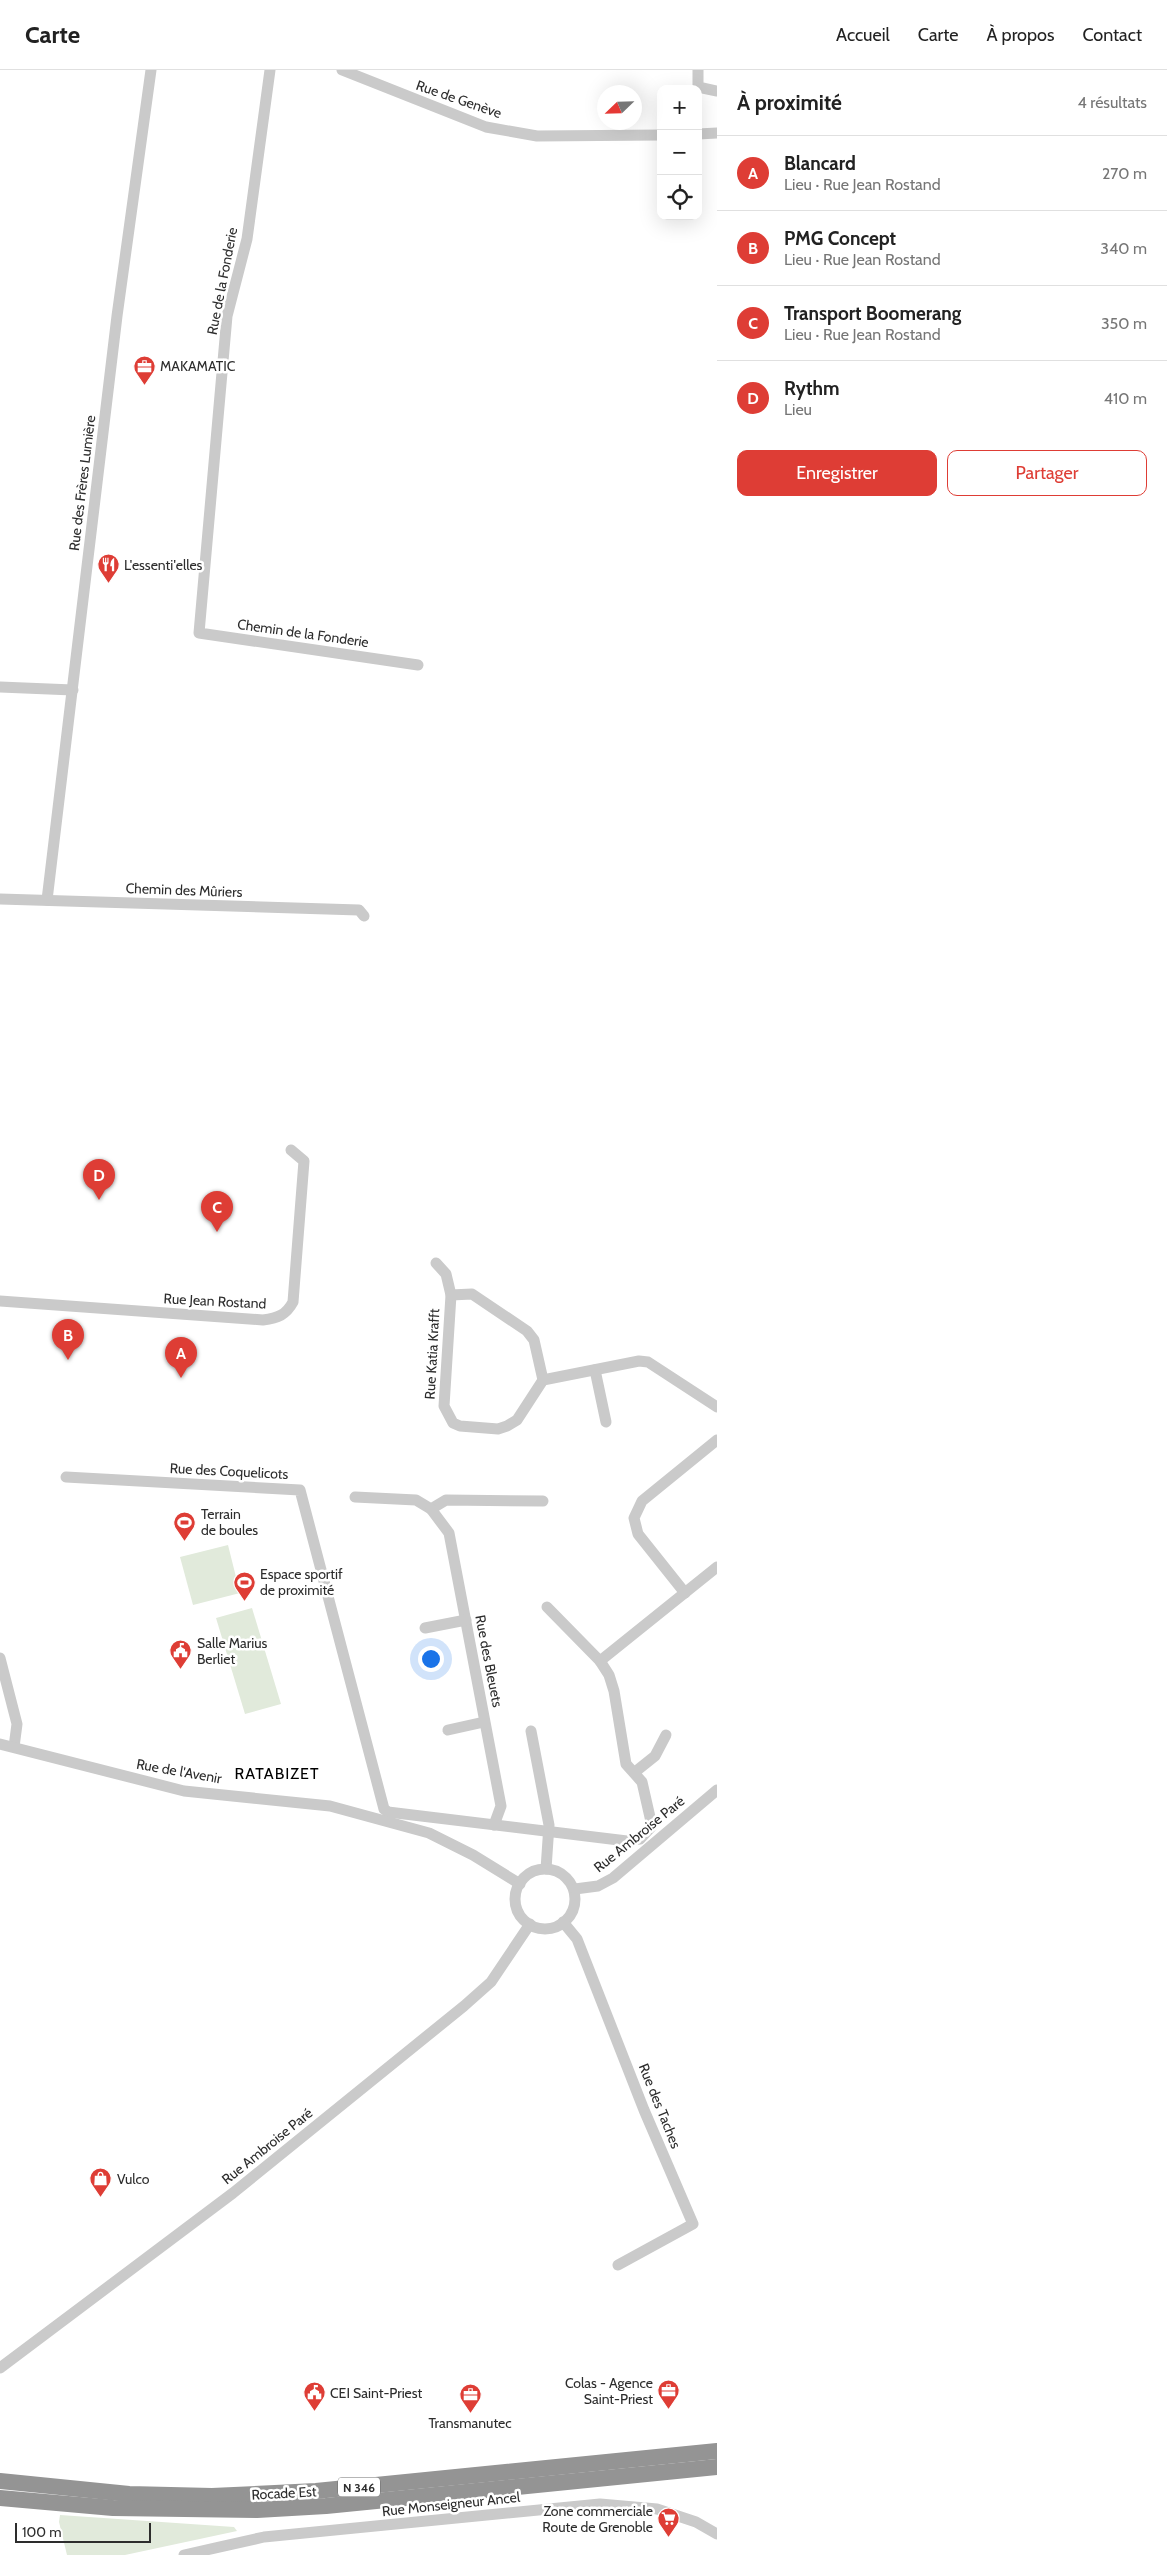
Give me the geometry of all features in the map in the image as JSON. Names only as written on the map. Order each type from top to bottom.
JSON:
[{"type":"highway","name":"Rocade Est","points":[[0,2481],[130,2494],[212,2496],[316,2492],[717,2451]]},
{"type":"highway","name":"Rocade Est","points":[[0,2498],[113,2508],[184,2511],[257,2510],[326,2506],[712,2468]]},
{"type":"street","name":"Rue des Frères Lumière","points":[[47,900],[116,326],[150,70]]},
{"type":"street","name":"Rue de la Fonderie","points":[[198,617],[227,316],[247,239],[270,70]]},
{"type":"street","name":"Rue de Genève","points":[[342,70],[486,127],[537,136],[657,135]]},
{"type":"street","points":[[698,70],[698,87],[717,91]]},
{"type":"street","points":[[702,134],[717,134]]},
{"type":"street","name":"Chemin de la Fonderie","points":[[198,617],[199,633],[418,665]]},
{"type":"street","points":[[0,687],[72,690]]},
{"type":"street","name":"Chemin des Mûriers","points":[[0,899],[359,910],[364,916]]},
{"type":"street","name":"Rue Jean Rostand","points":[[0,1302],[263,1320],[278,1318],[288,1311],[293,1302],[294,1292],[304,1161],[291,1150]]},
{"type":"street","name":"Rue Katia Krafft","points":[[436,1263],[446,1274],[451,1295],[444,1406],[453,1423],[460,1426],[498,1429],[507,1426],[517,1420],[543,1380]]},
{"type":"street","points":[[451,1295],[472,1294],[527,1331],[534,1340],[543,1380],[639,1360],[648,1362],[717,1407]]},
{"type":"street","points":[[595,1370],[606,1422]]},
{"type":"street","points":[[685,1593],[638,1534],[634,1518],[642,1501],[717,1440]]},
{"type":"street","name":"Rue des Coquelicots","points":[[66,1477],[300,1490],[384,1809],[388,1812],[494,1825]]},
{"type":"street","points":[[355,1496],[416,1500],[431,1509],[446,1500],[543,1501]]},
{"type":"street","name":"Rue des Bleuets","points":[[431,1509],[449,1534],[501,1806],[494,1825]]},
{"type":"street","points":[[600,1661],[717,1567]]},
{"type":"street","points":[[494,1825],[627,1841],[640,1839],[652,1826],[642,1782],[626,1764],[614,1691],[609,1675],[600,1661],[547,1607]]},
{"type":"street","points":[[425,1628],[466,1620]]},
{"type":"street","points":[[0,1658],[18,1724],[14,1747]]},
{"type":"street","points":[[448,1730],[484,1722]]},
{"type":"street","points":[[531,1731],[549,1832],[546,1869]]},
{"type":"street","points":[[634,1772],[655,1756],[666,1735]]},
{"type":"street","name":"Rue de l'Avenir","points":[[0,1744],[184,1790],[330,1806],[429,1833],[473,1855],[520,1884]]},
{"type":"street","name":"Rue Ambroise Paré","points":[[575,1889],[598,1886],[613,1878],[717,1790]]},
{"type":"street","points":[[546,1869],[560,1873],[569,1880],[575,1889],[576,1904],[573,1912],[563,1922],[550,1928],[530,1924],[521,1917],[515,1904],[515,1896],[520,1884],[530,1873],[546,1869]]},
{"type":"street","name":"Rue des Taches","points":[[563,1922],[577,1939],[644,2110],[693,2224],[618,2265]]},
{"type":"street","name":"Rue Ambroise Paré","points":[[0,2368],[233,2192],[464,2006],[491,1982],[530,1924]]},
{"type":"street","name":"Rue Monseigneur Ancel","points":[[184,2555],[264,2537],[600,2504],[630,2505],[657,2509],[682,2517],[717,2534]]},
{"type":"green space","points":[[228,1545],[240,1593],[193,1605],[180,1557]]},
{"type":"green space","points":[[252,1608],[281,1704],[245,1714],[216,1618]]},
{"type":"green space","points":[[60,2515],[234,2527],[237,2531],[125,2555],[67,2555],[59,2522]]},
{"type":"place","name":"MAKAMATIC","points":[[144,385]]},
{"type":"place","name":"L'essenti'elles","points":[[108,584]]},
{"type":"place","name":"Rythm","points":[[99,1200]]},
{"type":"place","name":"Transport Boomerang","points":[[217,1232]]},
{"type":"place","name":"PMG Concept","points":[[68,1360]]},
{"type":"place","name":"Blancard","points":[[181,1378]]},
{"type":"place","name":"Terrain de boules","points":[[185,1541]]},
{"type":"place","name":"Espace sportif de proximité","points":[[244,1601]]},
{"type":"place","name":"Salle Marius Berliet","points":[[181,1670]]},
{"type":"place","name":"Vulco","points":[[101,2198]]},
{"type":"place","name":"Colas - Agence Saint-Priest","points":[[669,2410]]},
{"type":"place","name":"CEI Saint-Priest","points":[[314,2412]]},
{"type":"place","name":"Transmanutec","points":[[470,2414]]},
{"type":"place","name":"Zone commerciale Route de Grenoble","points":[[669,2538]]},
{"type":"district","name":"RATABIZET","points":[[277,1773]]}]
